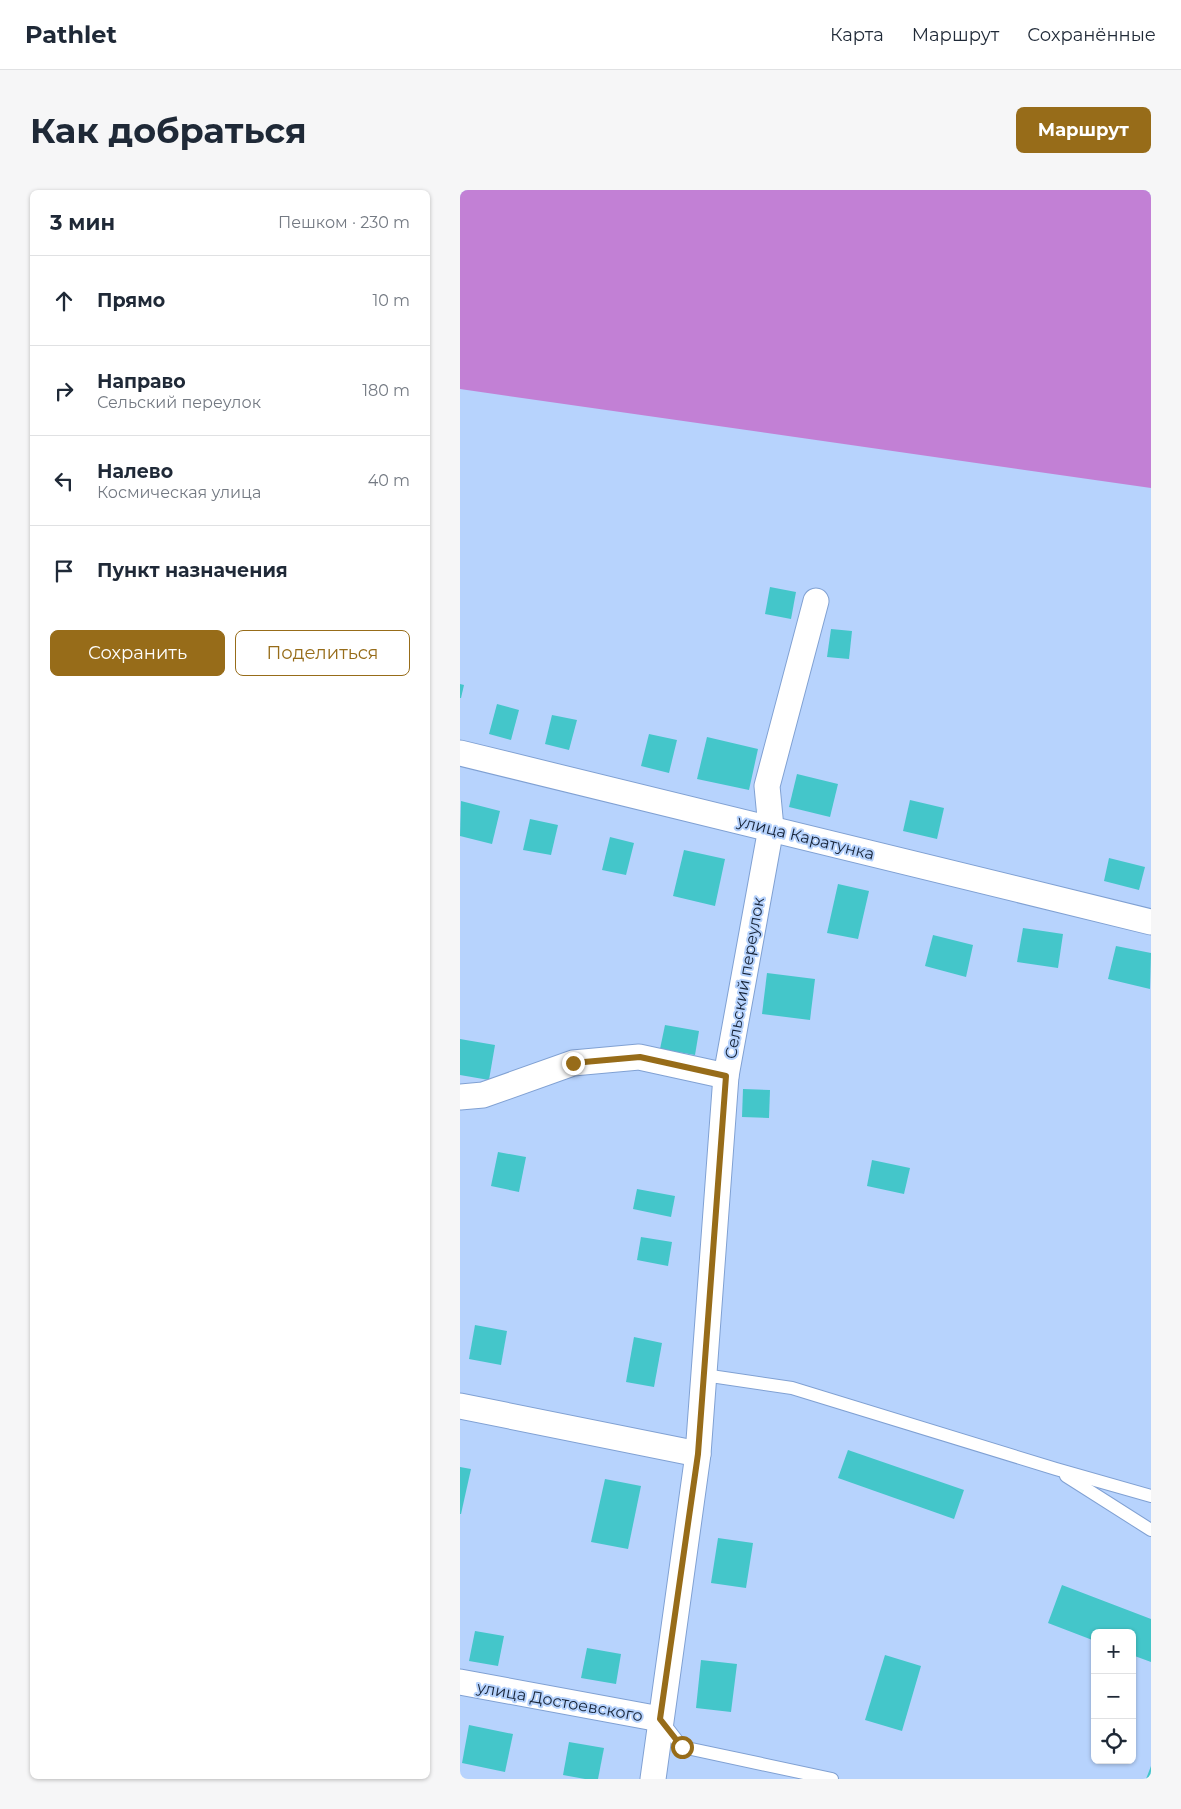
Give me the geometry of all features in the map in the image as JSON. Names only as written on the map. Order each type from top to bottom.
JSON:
[{"type":"street","name":"Сельский переулок","points":[[653,1779],[698,1454],[726,1076],[771,828],[767,786],[816,601]]},
{"type":"street","name":"улица Каратунка","points":[[460,753],[1151,922]]},
{"type":"street","points":[[460,1097],[483,1095],[573,1063],[640,1057],[726,1076]]},
{"type":"street","points":[[460,1406],[698,1454]]},
{"type":"street","name":"улица Достоевского","points":[[460,1682],[660,1719]]},
{"type":"lane","points":[[704,1374],[792,1388],[1056,1469],[1151,1496]]},
{"type":"lane","points":[[1056,1469],[1151,1530]]},
{"type":"lane","points":[[660,1719],[682,1747],[832,1779]]},
{"type":"shaded area","points":[[460,190],[1151,190],[1151,488],[460,389]]},
{"type":"building","points":[[770,587],[796,592],[791,619],[765,614]]},
{"type":"building","points":[[831,629],[852,631],[849,659],[827,657]]},
{"type":"building","points":[[460,684],[464,685],[461,698],[460,698]]},
{"type":"building","points":[[497,704],[519,710],[511,740],[489,734]]},
{"type":"building","points":[[552,715],[577,720],[569,750],[545,744]]},
{"type":"building","points":[[649,734],[677,740],[669,773],[641,766]]},
{"type":"building","points":[[707,737],[758,749],[749,790],[697,779]]},
{"type":"building","points":[[797,774],[838,784],[830,817],[789,807]]},
{"type":"building","points":[[910,800],[944,808],[937,839],[903,831]]},
{"type":"building","points":[[461,801],[500,811],[492,844],[460,836]]},
{"type":"building","points":[[530,819],[558,825],[551,855],[523,850]]},
{"type":"building","points":[[610,837],[634,843],[626,875],[602,870]]},
{"type":"building","points":[[684,850],[725,859],[715,906],[673,896]]},
{"type":"building","points":[[1109,858],[1145,867],[1139,890],[1104,881]]},
{"type":"building","points":[[838,884],[869,891],[858,939],[827,933]]},
{"type":"building","points":[[1023,928],[1063,934],[1058,968],[1017,962]]},
{"type":"building","points":[[933,935],[973,945],[966,977],[925,966]]},
{"type":"building","points":[[1116,946],[1151,953],[1150,989],[1108,979]]},
{"type":"building","points":[[767,973],[815,979],[810,1020],[762,1014]]},
{"type":"building","points":[[665,1025],[699,1031],[695,1055],[660,1049]]},
{"type":"building","points":[[460,1039],[495,1045],[489,1080],[460,1075]]},
{"type":"building","points":[[743,1089],[770,1090],[769,1118],[742,1117]]},
{"type":"building","points":[[498,1152],[526,1157],[519,1192],[491,1186]]},
{"type":"building","points":[[872,1160],[910,1168],[904,1194],[867,1186]]},
{"type":"building","points":[[637,1189],[675,1196],[671,1217],[633,1209]]},
{"type":"building","points":[[641,1237],[672,1242],[668,1266],[637,1260]]},
{"type":"building","points":[[475,1325],[507,1331],[501,1365],[469,1359]]},
{"type":"building","points":[[634,1337],[662,1343],[654,1387],[626,1382]]},
{"type":"building","points":[[848,1450],[964,1490],[954,1519],[838,1478]]},
{"type":"building","points":[[460,1467],[471,1469],[461,1514],[460,1514]]},
{"type":"building","points":[[605,1479],[641,1486],[628,1549],[591,1542]]},
{"type":"building","points":[[718,1538],[753,1543],[746,1588],[711,1583]]},
{"type":"building","points":[[1062,1585],[1151,1619],[1151,1662],[1136,1656],[1136,1629],[1091,1629],[1091,1639],[1048,1623]]},
{"type":"building","points":[[475,1631],[504,1636],[498,1666],[469,1661]]},
{"type":"building","points":[[587,1648],[621,1654],[616,1684],[581,1678]]},
{"type":"building","points":[[885,1655],[921,1666],[902,1731],[865,1720]]},
{"type":"building","points":[[701,1660],[737,1664],[731,1712],[696,1708]]},
{"type":"building","points":[[469,1725],[513,1734],[505,1772],[462,1763]]},
{"type":"building","points":[[569,1742],[604,1748],[598,1779],[563,1775]]},
{"type":"building","points":[[1151,1766],[1151,1779],[1146,1779]]},
{"type":"route","points":[[573,1063],[640,1057],[726,1076],[698,1454],[660,1719],[682,1747]]}]
